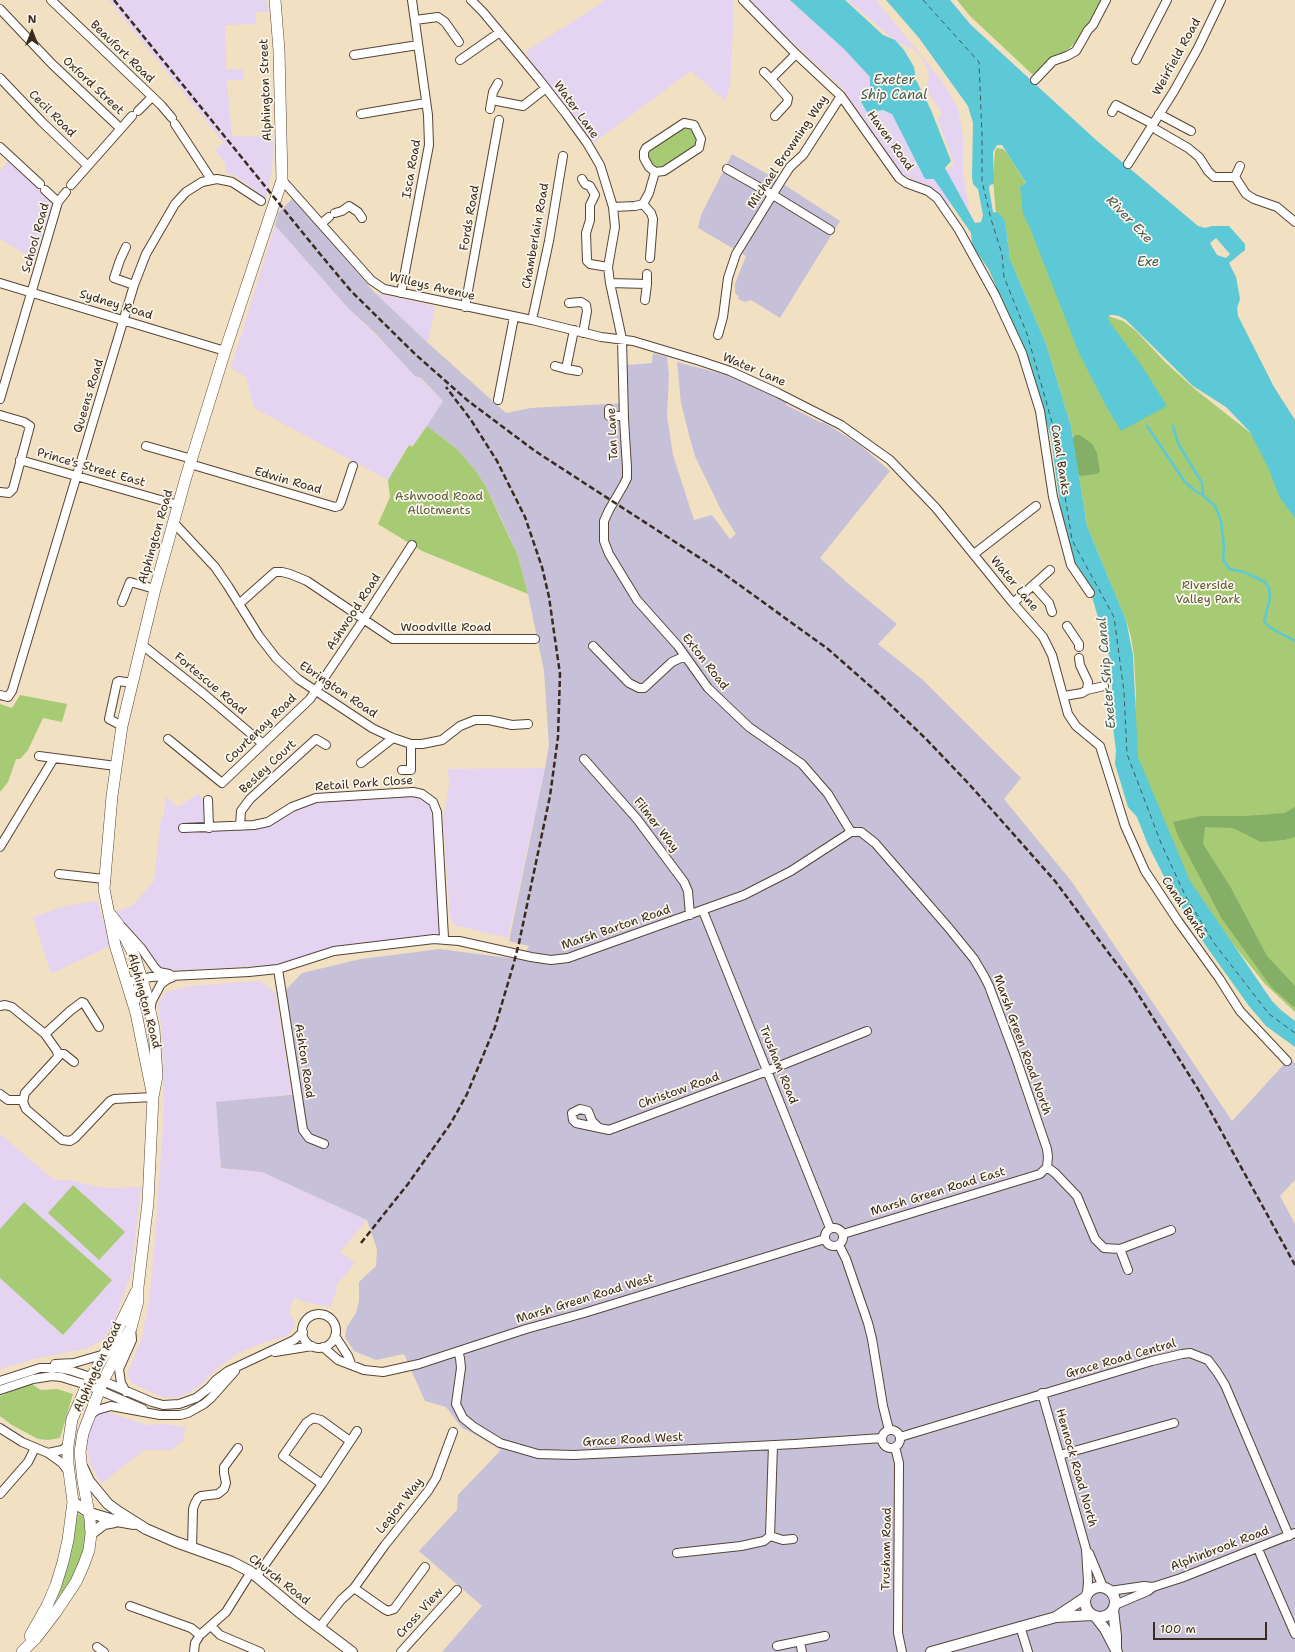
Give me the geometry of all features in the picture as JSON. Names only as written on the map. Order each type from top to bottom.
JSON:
[{"type":"highway","name":"Alphington Street","points":[[275,0],[279,50],[282,180]]},
{"type":"highway","name":"Alphington Road","points":[[153,1097],[136,1013],[115,945],[108,912],[104,879],[116,766],[122,726],[141,644],[178,505],[225,351],[282,180]]},
{"type":"highway","name":"Alphington Road","points":[[21,1652],[36,1638],[76,1582],[88,1550],[91,1534],[90,1513],[80,1452],[83,1433],[102,1386],[131,1328],[138,1301],[138,1288],[148,1202],[153,1097],[157,1076],[154,1030],[145,979],[118,924],[108,912]]},
{"type":"highway","name":"Alphington Road","points":[[21,1652],[47,1606],[56,1585],[68,1540],[73,1502],[69,1472],[68,1446],[72,1419],[89,1381],[105,1354],[138,1288]]},
{"type":"main road","name":"Church Road","points":[[81,1465],[89,1481],[108,1504],[138,1524],[192,1548],[232,1562],[254,1574],[319,1628],[352,1652]]},
{"type":"main road","name":"Church Road","points":[[73,1502],[90,1513],[116,1521],[138,1524]]},
{"type":"main road","points":[[91,1534],[104,1524],[116,1521]]},
{"type":"main road","points":[[1056,1617],[1096,1587],[1107,1589],[1114,1597],[1117,1650]]},
{"type":"main road","points":[[1086,1595],[1086,1609],[1094,1616],[1117,1650]]},
{"type":"main road","points":[[932,1652],[1056,1617],[1103,1617],[1114,1607]]},
{"type":"street","name":"Isca Road","points":[[401,293],[429,145],[430,132],[412,0]]},
{"type":"street","name":"Water Lane","points":[[472,0],[546,88],[590,148],[600,165],[613,207],[614,227],[608,268],[622,340],[693,359],[730,372],[778,393],[841,425],[890,460],[936,508],[1043,638],[1052,655],[1068,714],[1076,726],[1100,746]]},
{"type":"street","name":"Haven Road","points":[[743,0],[796,54],[841,96],[899,178],[928,191],[937,198],[967,244],[1010,328]]},
{"type":"street","points":[[1037,78],[1053,61],[1076,51],[1088,30],[1093,25],[1106,0]]},
{"type":"street","points":[[1136,60],[1166,0]]},
{"type":"street","name":"Weirfield Road","points":[[1128,164],[1155,127],[1159,114],[1198,48],[1221,0]]},
{"type":"street","name":"Beaufort Road","points":[[52,1],[165,109],[211,180]]},
{"type":"street","name":"Oxford Street","points":[[0,9],[52,64],[120,128]]},
{"type":"street","points":[[415,20],[438,18],[443,20],[459,42]]},
{"type":"street","points":[[460,60],[500,32]]},
{"type":"street","points":[[354,55],[418,45]]},
{"type":"street","points":[[771,79],[796,54]]},
{"type":"street","points":[[764,72],[788,98],[787,103],[775,116]]},
{"type":"street","name":"Cecil Road","points":[[0,78],[42,122],[88,166]]},
{"type":"street","points":[[490,109],[493,92],[498,83]]},
{"type":"street","points":[[492,100],[522,106],[546,88]]},
{"type":"street","name":"Michael Browning Way","points":[[718,334],[723,317],[728,278],[733,262],[742,244],[790,167],[803,155],[841,96]]},
{"type":"street","points":[[71,185],[120,128],[152,97]]},
{"type":"street","points":[[361,114],[426,103]]},
{"type":"street","points":[[1112,112],[1116,105],[1188,148],[1199,157],[1208,172],[1214,177],[1235,178]]},
{"type":"street","points":[[1159,114],[1191,131]]},
{"type":"street","name":"Fords Road","points":[[465,307],[493,132],[499,120]]},
{"type":"street","points":[[684,123],[694,125],[701,139],[698,148],[664,171],[654,172],[644,158],[646,148],[684,123]]},
{"type":"street","points":[[0,147],[58,202]]},
{"type":"street","name":"Chamberlain Road","points":[[532,320],[549,241],[562,156]]},
{"type":"street","points":[[1235,178],[1240,166]]},
{"type":"street","points":[[727,169],[830,230]]},
{"type":"street","points":[[613,207],[643,204],[649,193],[654,172]]},
{"type":"street","points":[[1235,178],[1246,194],[1254,199],[1277,207],[1295,222]]},
{"type":"street","points":[[582,179],[585,184],[590,186],[595,195],[590,205],[590,220],[586,234],[587,261],[590,264],[608,268]]},
{"type":"street","name":"Queens Road","points":[[0,695],[10,696],[134,285],[146,254],[175,204],[194,186],[211,180],[232,182],[261,201]]},
{"type":"street","name":"Willeys Avenue","points":[[282,180],[376,284],[384,289],[532,320],[601,337],[622,340]]},
{"type":"street","name":"School Road","points":[[0,400],[58,202],[66,192]]},
{"type":"street","points":[[643,204],[652,215],[650,258]]},
{"type":"street","points":[[322,223],[332,215],[349,206],[358,212],[362,218]]},
{"type":"street","points":[[126,247],[114,278],[134,285]]},
{"type":"street","points":[[645,300],[647,274]]},
{"type":"street","name":"Sydney Road","points":[[0,283],[225,351]]},
{"type":"street","points":[[610,284],[647,284]]},
{"type":"street","points":[[569,303],[581,302],[586,305],[587,311],[583,333]]},
{"type":"street","points":[[498,400],[514,317]]},
{"type":"street","name":"Canal Banks","points":[[1010,328],[1024,359],[1040,411],[1053,497],[1071,565],[1090,593]]},
{"type":"street","points":[[566,369],[574,330]]},
{"type":"street","name":"Tan Lane","points":[[604,521],[627,478],[622,340]]},
{"type":"street","points":[[555,366],[578,371]]},
{"type":"street","points":[[609,409],[609,416],[624,416]]},
{"type":"street","points":[[0,415],[24,422],[30,426],[13,489],[9,493],[0,492]]},
{"type":"street","points":[[146,446],[191,462]]},
{"type":"street","name":"Prince's Street East","points":[[20,460],[178,505]]},
{"type":"street","name":"Edwin Road","points":[[191,462],[336,507],[339,506],[341,502],[353,466]]},
{"type":"street","points":[[974,554],[1036,506]]},
{"type":"street","name":"Exton Road","points":[[604,521],[604,541],[609,554],[637,600],[685,656],[708,688],[725,705],[765,739],[802,764],[828,794],[851,832]]},
{"type":"street","name":"Ebrington Road","points":[[174,523],[214,567],[270,652],[298,679],[352,716],[393,738],[411,744],[422,744],[442,740],[460,726],[475,720],[489,720],[512,725],[528,724]]},
{"type":"street","name":"Ashwood Road","points":[[315,692],[364,620],[412,545]]},
{"type":"street","points":[[1013,603],[1050,570]]},
{"type":"street","name":"Woodville Road","points":[[239,604],[275,572],[282,572],[307,581],[394,639],[535,639]]},
{"type":"street","points":[[122,602],[130,582],[155,589]]},
{"type":"street","points":[[1033,585],[1049,603],[1052,612]]},
{"type":"street","points":[[1067,626],[1079,644],[1079,647]]},
{"type":"street","name":"Fortescue Road","points":[[141,644],[204,694],[263,744]]},
{"type":"street","points":[[593,646],[629,683],[639,688],[644,688],[672,662],[685,656]]},
{"type":"street","points":[[1079,658],[1082,670],[1088,682],[1087,690]]},
{"type":"street","points":[[122,726],[109,719],[117,682],[119,680],[132,683]]},
{"type":"street","points":[[1064,696],[1082,693],[1087,690],[1104,686]]},
{"type":"street","name":"Courtenay Road","points":[[168,739],[222,783],[310,699],[315,692]]},
{"type":"street","points":[[361,763],[393,738]]},
{"type":"street","name":"Besley Court","points":[[240,826],[241,811],[250,799],[316,739],[326,744]]},
{"type":"street","points":[[402,770],[411,770],[411,744]]},
{"type":"street","name":"Canal Banks","points":[[1100,746],[1125,826],[1145,871],[1240,1011],[1287,1061]]},
{"type":"street","points":[[39,756],[116,766]]},
{"type":"street","points":[[0,847],[54,758]]},
{"type":"street","name":"Filmer Way","points":[[584,759],[637,819],[684,882],[688,891],[690,915]]},
{"type":"street","name":"Retail Park Close","points":[[183,828],[240,826],[268,822],[292,807],[316,798],[413,792],[426,796],[433,802],[438,817],[444,938]]},
{"type":"street","points":[[208,800],[210,828]]},
{"type":"street","name":"Marsh Barton Road","points":[[126,982],[181,975],[249,972],[278,969],[334,951],[444,938],[531,958],[558,959],[594,950],[744,895],[791,871],[851,832]]},
{"type":"street","name":"Marsh Green Road North","points":[[851,832],[862,832],[875,843],[974,959],[989,986],[1019,1066],[1047,1149],[1047,1167]]},
{"type":"street","points":[[59,874],[104,879]]},
{"type":"street","name":"Trusham Road","points":[[703,911],[830,1228]]},
{"type":"street","name":"Marsh Barton Road","points":[[118,924],[128,932],[159,972],[181,975]]},
{"type":"street","name":"Ashton Road","points":[[278,969],[303,1130],[309,1138],[324,1144]]},
{"type":"street","name":"Marsh Barton Road","points":[[150,1010],[154,996],[161,984],[168,978],[181,975]]},
{"type":"street","points":[[136,1013],[136,989],[145,979]]},
{"type":"street","points":[[46,1034],[70,1011],[82,1002],[99,1027]]},
{"type":"street","points":[[0,1006],[5,1005],[12,1007],[46,1034],[58,1054]]},
{"type":"street","name":"Christow Road","points":[[598,1127],[609,1130],[867,1032]]},
{"type":"street","points":[[58,1054],[64,1054],[74,1062]]},
{"type":"street","points":[[58,1054],[58,1057],[26,1093],[23,1100],[26,1109],[62,1140],[67,1141],[75,1138],[110,1101],[120,1098],[153,1097]]},
{"type":"street","points":[[0,1094],[8,1100],[23,1100]]},
{"type":"street","points":[[1047,1167],[1055,1173],[1077,1196],[1091,1232],[1098,1243],[1104,1248],[1120,1249],[1172,1230]]},
{"type":"street","name":"Marsh Green Road East","points":[[843,1234],[1040,1174],[1047,1167]]},
{"type":"street","points":[[830,1228],[838,1228],[843,1234],[843,1239],[839,1245],[830,1245],[825,1239],[826,1232],[830,1228]]},
{"type":"street","name":"Marsh Green Road West","points":[[323,1347],[338,1360],[364,1370],[383,1372],[419,1364],[526,1329],[584,1313],[825,1239]]},
{"type":"street","points":[[839,1245],[846,1259],[870,1328],[882,1406],[889,1430]]},
{"type":"street","points":[[1120,1249],[1128,1270]]},
{"type":"street","points":[[266,1353],[312,1346],[323,1347],[328,1345],[335,1336],[336,1330],[333,1321],[323,1314],[316,1314],[307,1319],[304,1324],[303,1332],[306,1340],[312,1346]]},
{"type":"street","points":[[126,1392],[121,1383],[118,1369],[132,1340],[131,1328]]},
{"type":"street","points":[[47,1367],[69,1370],[89,1381],[126,1392],[152,1402],[179,1404],[196,1398],[209,1388],[216,1380],[240,1366],[294,1340],[303,1332]]},
{"type":"street","points":[[335,1336],[348,1356],[351,1364]]},
{"type":"street","name":"Grace Road West","points":[[458,1352],[461,1368],[456,1399],[458,1409],[463,1418],[486,1436],[513,1448],[538,1454],[553,1455],[773,1445],[882,1438]]},
{"type":"street","points":[[0,1380],[55,1364],[74,1363],[105,1354]]},
{"type":"street","name":"Grace Road Central","points":[[900,1437],[1042,1393],[1182,1354],[1194,1354],[1208,1360],[1225,1386],[1292,1534]]},
{"type":"street","points":[[90,1415],[97,1410],[110,1406],[154,1415],[180,1415],[196,1409],[211,1398],[240,1366]]},
{"type":"street","points":[[0,1390],[33,1379],[52,1376],[89,1381]]},
{"type":"street","points":[[102,1386],[126,1401],[154,1415]]},
{"type":"street","name":"Hennock Road North","points":[[1042,1393],[1086,1549],[1107,1589]]},
{"type":"street","points":[[322,1484],[283,1456],[306,1423],[314,1418],[322,1420],[350,1441]]},
{"type":"street","points":[[1060,1455],[1174,1423]]},
{"type":"street","points":[[0,1428],[35,1448],[48,1453],[62,1463],[69,1472]]},
{"type":"street","points":[[889,1430],[895,1430],[900,1437],[900,1442],[895,1447],[887,1447],[882,1443],[883,1433],[889,1430]]},
{"type":"street","points":[[194,1652],[195,1643],[200,1635],[226,1612],[322,1484],[357,1431]]},
{"type":"street","name":"Legion Way","points":[[319,1628],[341,1600],[354,1588],[385,1545],[428,1491],[436,1478],[453,1432]]},
{"type":"street","points":[[677,1553],[741,1546],[764,1541],[770,1536],[773,1445]]},
{"type":"street","points":[[48,1453],[62,1450],[68,1446]]},
{"type":"street","name":"Trusham Road","points":[[895,1447],[899,1464],[898,1633],[902,1652]]},
{"type":"street","points":[[0,1494],[28,1462],[35,1448]]},
{"type":"street","points":[[192,1548],[193,1509],[195,1503],[201,1496],[218,1494],[224,1489],[226,1483],[224,1467],[238,1448]]},
{"type":"street","name":"Alphinbrook Road","points":[[1114,1607],[1148,1591],[1153,1587],[1204,1570],[1292,1534]]},
{"type":"street","points":[[770,1536],[783,1540],[793,1539]]},
{"type":"street","name":"Hennock Road North","points":[[1086,1549],[1086,1595]]},
{"type":"street","points":[[1258,1549],[1295,1634]]},
{"type":"street","points":[[354,1588],[388,1611],[394,1609],[425,1567]]},
{"type":"street","name":"Alphinbrook Road","points":[[1107,1589],[1144,1586],[1153,1587]]},
{"type":"street","name":"Cross View","points":[[401,1652],[457,1590]]},
{"type":"street","points":[[145,1610],[148,1601]]},
{"type":"street","points":[[130,1606],[145,1610],[191,1628],[200,1635]]},
{"type":"street","points":[[211,1626],[220,1635],[260,1652]]},
{"type":"street","points":[[1020,1626],[1028,1652]]},
{"type":"street","points":[[777,1646],[825,1636]]},
{"type":"street","points":[[800,1642],[802,1652]]},
{"type":"street","points":[[97,1647],[108,1652]]},
{"type":"shaded area","points":[[109,0],[266,0],[269,12],[255,12],[256,24],[225,25],[226,69],[243,69],[244,80],[227,80],[232,136],[274,137],[272,170],[266,199],[235,175],[225,173],[225,164],[215,150],[224,143]]},
{"type":"shaded area","points":[[606,0],[733,0],[734,8],[730,86],[725,101],[691,71],[585,149],[562,115],[538,87],[527,70],[534,65],[525,52]]},
{"type":"shaded area","points":[[747,0],[790,0],[844,49],[870,77],[870,87],[861,102],[867,111],[883,110],[892,113],[928,179],[934,179],[951,204],[946,208],[933,188],[903,175],[843,89]]},
{"type":"shaded area","points":[[847,0],[876,0],[942,81],[958,108],[963,138],[963,172],[970,212],[948,178],[947,171],[954,163],[937,118],[943,114],[930,96],[927,86],[929,76],[927,68],[921,57],[912,48],[898,43]]},
{"type":"shaded area","points":[[732,154],[774,178],[840,221],[780,318],[751,300],[745,302],[738,299],[739,297],[735,293],[735,284],[746,256],[698,228],[701,215]]},
{"type":"shaded area","points":[[8,161],[53,202],[35,260],[0,239],[0,171]]},
{"type":"shaded area","points":[[293,198],[375,293],[506,413],[531,408],[627,403],[627,365],[652,363],[653,353],[667,357],[669,374],[667,416],[673,455],[694,520],[712,515],[730,539],[736,534],[722,512],[695,456],[681,403],[677,362],[734,377],[787,401],[786,405],[825,423],[860,445],[890,471],[820,558],[897,624],[878,644],[923,680],[1021,778],[1004,799],[1072,882],[1232,1121],[1287,1061],[1290,1059],[1295,1063],[1295,1180],[1280,1196],[1295,1224],[1295,1652],[442,1652],[482,1606],[419,1551],[457,1510],[458,1495],[501,1450],[462,1428],[446,1407],[425,1401],[404,1354],[376,1360],[354,1351],[345,1337],[347,1327],[356,1313],[359,1301],[359,1282],[376,1266],[377,1249],[367,1220],[262,1172],[221,1168],[216,1102],[300,1094],[286,990],[302,973],[361,959],[440,949],[523,960],[529,946],[509,941],[549,745],[544,671],[528,594],[518,556],[501,518],[485,485],[476,471],[457,449],[427,426],[443,401],[421,378],[415,376],[375,333],[348,308],[275,225],[278,213]],"holes":[[[618,490],[624,494],[611,516],[605,511]]]},
{"type":"shaded area","points":[[275,225],[348,308],[444,402],[412,447],[408,445],[388,480],[254,408],[246,377],[231,368]]},
{"type":"shaded area","points":[[375,293],[435,306],[428,343]]},
{"type":"shaded area","points":[[545,768],[508,938],[454,925],[450,917],[443,818],[449,786],[448,769]]},
{"type":"shaded area","points":[[199,793],[204,802],[204,829],[268,824],[324,799],[418,795],[433,807],[442,937],[344,947],[307,955],[277,965],[162,971],[114,912],[132,906],[154,881],[161,818],[164,816],[165,798],[166,797],[178,807]]},
{"type":"shaded area","points":[[97,901],[111,945],[51,974],[33,917],[61,907]]},
{"type":"shaded area","points":[[260,981],[275,992],[292,1094],[216,1103],[221,1168],[262,1172],[367,1220],[340,1252],[355,1263],[336,1286],[337,1288],[331,1307],[309,1303],[294,1298],[289,1313],[295,1322],[293,1329],[287,1336],[268,1341],[240,1352],[216,1369],[202,1384],[189,1393],[175,1398],[163,1397],[131,1383],[132,1381],[127,1375],[142,1337],[149,1301],[156,1226],[164,1108],[162,1030],[158,1005],[166,992],[189,986]]},
{"type":"shaded area","points":[[0,1134],[54,1180],[73,1180],[91,1186],[109,1188],[141,1187],[131,1274],[114,1321],[103,1340],[88,1348],[34,1359],[0,1369]]},
{"type":"shaded area","points":[[96,1411],[104,1411],[147,1425],[165,1424],[186,1427],[182,1442],[171,1450],[144,1450],[101,1484],[90,1463],[87,1447],[87,1422]]},
{"type":"green space","points":[[957,0],[1103,0],[1089,28],[1064,53],[1051,59],[1033,75],[970,16]]},
{"type":"green space","points":[[684,128],[692,129],[696,134],[697,141],[694,147],[661,168],[654,167],[650,164],[648,158],[649,153],[654,147]]},
{"type":"green space","name":"Riverside Valley Park","points":[[997,148],[1003,149],[1007,153],[1108,316],[1123,321],[1136,331],[1166,363],[1196,390],[1253,435],[1295,513],[1295,1012],[1265,984],[1193,894],[1171,847],[1137,755],[1135,716],[1136,693],[1134,656],[1131,637],[1126,620],[1087,526],[1071,426],[1046,344],[1010,259],[1005,221],[996,216],[993,178],[995,151]]},
{"type":"green space","name":"Ashwood Road Allotments","points":[[427,426],[457,449],[476,471],[485,485],[518,556],[528,594],[422,551],[378,524],[390,497],[388,480],[409,445],[412,447]]},
{"type":"green space","points":[[1076,435],[1080,435],[1092,444],[1097,453],[1100,472],[1081,476],[1076,473],[1071,440]]},
{"type":"green space","points":[[20,695],[67,704],[62,722],[43,718],[28,750],[20,759],[16,759],[8,782],[0,792],[0,704],[12,708]]},
{"type":"green space","points":[[1295,807],[1295,837],[1284,840],[1261,842],[1233,828],[1205,827],[1203,844],[1231,888],[1267,956],[1295,986],[1295,1008],[1272,988],[1222,919],[1178,836],[1173,822],[1201,816],[1246,816],[1285,813]]},
{"type":"green space","points":[[73,1185],[125,1232],[99,1260],[48,1213]]},
{"type":"green space","points":[[24,1202],[112,1280],[63,1335],[0,1278],[0,1229]]},
{"type":"green space","points":[[30,1383],[41,1390],[57,1389],[73,1394],[60,1438],[48,1440],[38,1439],[12,1425],[0,1416],[0,1396]]},
{"type":"green space","points":[[76,1513],[87,1518],[85,1544],[79,1565],[69,1583],[54,1603],[69,1561]]},
{"type":"water","points":[[790,0],[845,0],[883,35],[895,40],[904,50],[914,67],[916,80],[931,110],[951,161],[945,168],[975,223],[981,222],[983,215],[978,189],[973,184],[972,177],[973,123],[968,106],[919,38],[886,0],[950,0],[971,25],[1096,140],[1198,226],[1205,228],[1212,226],[1229,226],[1245,244],[1245,250],[1229,263],[1236,277],[1240,299],[1237,308],[1238,316],[1274,387],[1295,420],[1295,518],[1280,498],[1268,467],[1250,432],[1226,407],[1193,386],[1126,320],[1119,316],[1110,315],[1108,318],[1111,324],[1140,363],[1167,406],[1121,431],[1105,404],[1079,353],[1030,228],[1023,214],[1020,187],[1026,183],[1002,145],[997,145],[993,152],[994,184],[990,185],[989,188],[993,212],[999,213],[1005,221],[1010,259],[1046,344],[1071,426],[1087,526],[1126,620],[1133,655],[1138,757],[1190,881],[1272,1001],[1295,1021],[1295,1047],[1266,1026],[1249,1006],[1206,946],[1172,892],[1148,845],[1137,817],[1128,807],[1115,764],[1116,750],[1112,720],[1112,671],[1110,659],[1091,593],[1072,564],[1060,520],[1061,512],[1051,438],[1029,362],[994,289],[996,286],[989,270],[972,245],[971,233],[934,179],[926,179],[924,177],[892,114],[883,110],[867,112],[861,102],[870,87],[870,77],[844,49]],"holes":[[[1216,238],[1230,254],[1226,258],[1217,255],[1210,243]]]},
{"type":"waterway","points":[[1147,426],[1185,482],[1215,506],[1221,521],[1224,547],[1223,560],[1230,569],[1244,572],[1265,582],[1269,588],[1270,599],[1264,621],[1269,627],[1295,641]]},
{"type":"waterway","points":[[1173,426],[1178,443],[1202,483],[1203,495]]},
{"type":"ferry route","points":[[923,0],[979,62],[982,181],[991,219],[1002,254],[1004,277],[1027,334],[1055,433],[1072,540],[1114,617],[1124,692],[1127,754],[1161,843],[1185,895],[1214,943],[1269,1014],[1295,1033]]},
{"type":"railway","points":[[114,0],[351,291],[415,354],[467,400],[535,451],[720,571],[828,649],[878,693],[926,739],[969,784],[1055,881],[1131,983],[1198,1089],[1295,1265]]},
{"type":"railway","points":[[361,1243],[408,1184],[451,1123],[467,1094],[495,1027],[519,943],[550,796],[558,737],[560,674],[549,597],[542,567],[525,517],[497,461],[471,420],[446,387]]},
{"type":"water label","name":"Exeter Ship Canal","points":[[894,88]]},
{"type":"water label","name":"River Exe","points":[[1129,220]]},
{"type":"water label","name":"Exe","points":[[1148,263]]},
{"type":"water label","name":"Exeter Ship Canal","points":[[1107,673]]}]
